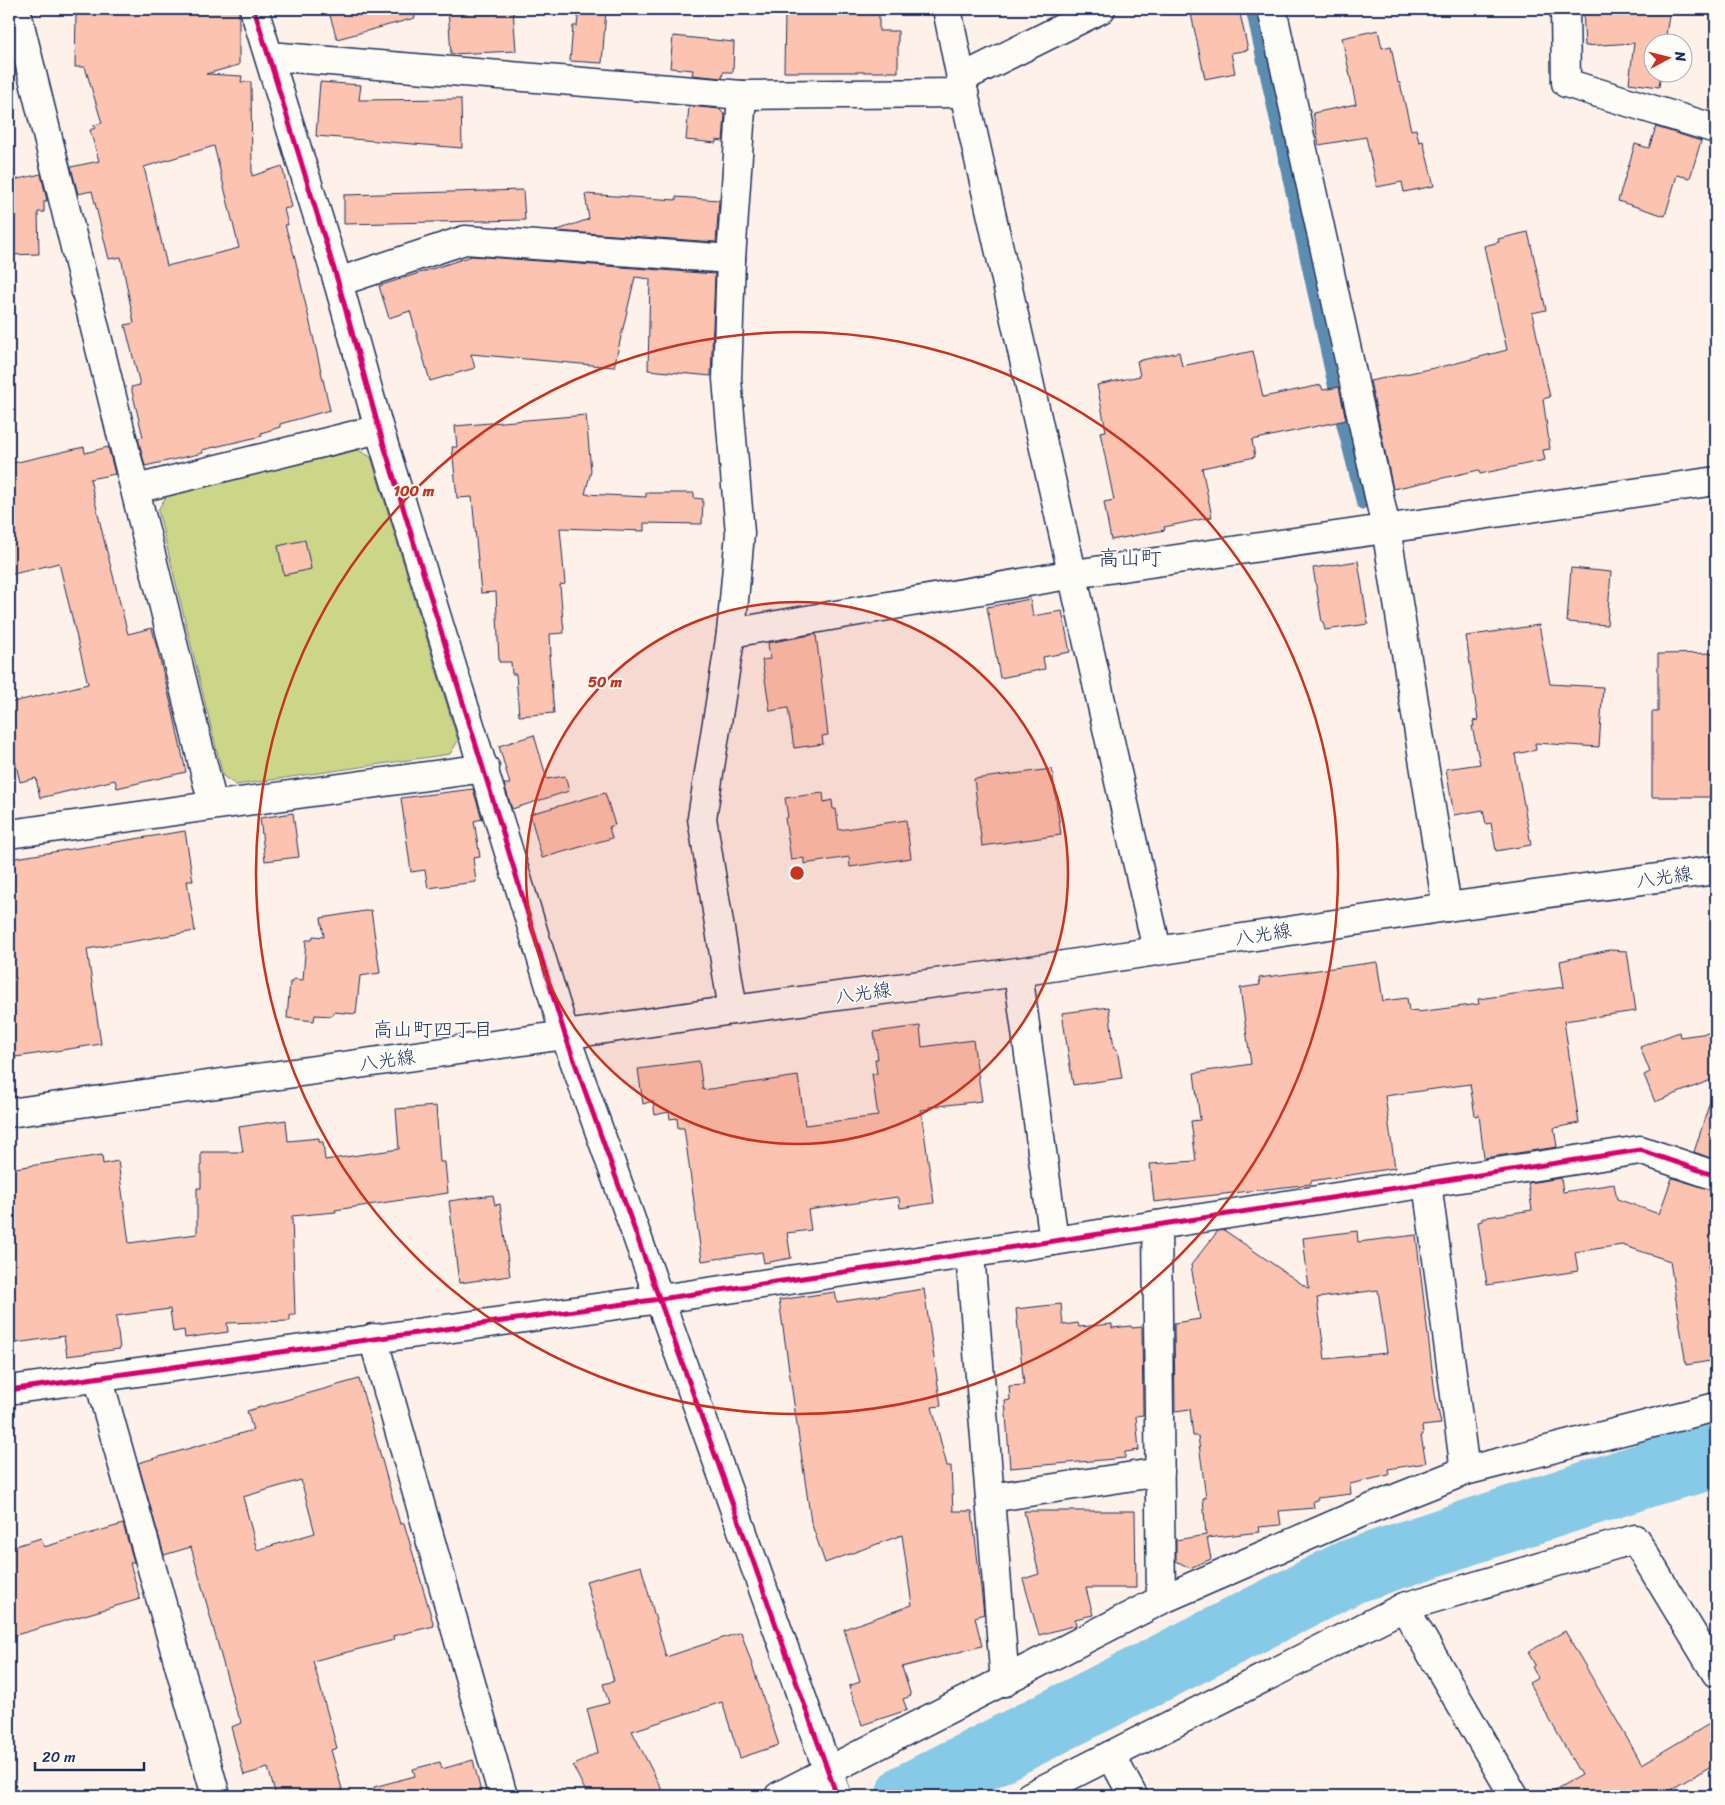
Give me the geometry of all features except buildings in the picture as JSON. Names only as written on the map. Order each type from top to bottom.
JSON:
[{"type":"street","points":[[9,14],[15,9],[136,489],[213,805]]},
{"type":"street","points":[[254,9],[338,282],[379,429],[485,768],[565,1035],[833,1786]]},
{"type":"street","points":[[947,9],[1157,950]]},
{"type":"street","points":[[269,56],[742,95],[963,85],[1101,9]]},
{"type":"street","points":[[1272,9],[1386,528],[1447,907]]},
{"type":"street","points":[[1566,9],[1566,83],[1716,129]]},
{"type":"street","points":[[733,1010],[702,818],[730,633],[740,533],[727,379],[731,259],[742,95]]},
{"type":"street","points":[[338,282],[465,240],[731,259]]},
{"type":"street","points":[[136,489],[379,429]]},
{"type":"street","points":[[730,633],[1074,574],[1716,481]]},
{"type":"street","points":[[9,834],[485,768]]},
{"type":"street","name":"八光線","points":[[9,1113],[733,1010],[1018,972],[1447,907],[1716,870]]},
{"type":"street","points":[[1018,972],[1054,1241]]},
{"type":"street","points":[[9,1390],[970,1254],[1640,1150],[1716,1176]]},
{"type":"street","points":[[1427,1183],[1465,1471]]},
{"type":"street","points":[[1157,1225],[1161,1600]]},
{"type":"street","points":[[970,1254],[1004,1682]]},
{"type":"street","points":[[373,1338],[503,1796]]},
{"type":"street","points":[[98,1377],[216,1796]]},
{"type":"street","points":[[779,1796],[833,1786],[1004,1682],[1161,1600],[1372,1508],[1465,1471],[1716,1407]]},
{"type":"street","points":[[990,1498],[1160,1472]]},
{"type":"street","points":[[1030,1796],[1404,1607],[1635,1539],[1716,1673]]},
{"type":"street","points":[[1404,1607],[1514,1796]]},
{"type":"street","points":[[1111,1754],[1133,1796]]},
{"type":"green space","points":[[358,450],[371,457],[458,741],[450,754],[236,785],[223,776],[158,510],[167,495]]},
{"type":"waterway","points":[[1251,9],[1341,421],[1362,504]]},
{"type":"waterway","points":[[908,1796],[1350,1572],[1655,1472],[1716,1456]]},
{"type":"cycle path","points":[[254,9],[338,282],[379,429],[565,1035],[837,1796]]},
{"type":"cycle path","points":[[9,1390],[660,1299],[1054,1241],[1640,1150],[1716,1176]]},
{"type":"district","name":"高山町","points":[[1130,558]]},
{"type":"district","name":"高山町四丁目","points":[[433,1029]]}]
